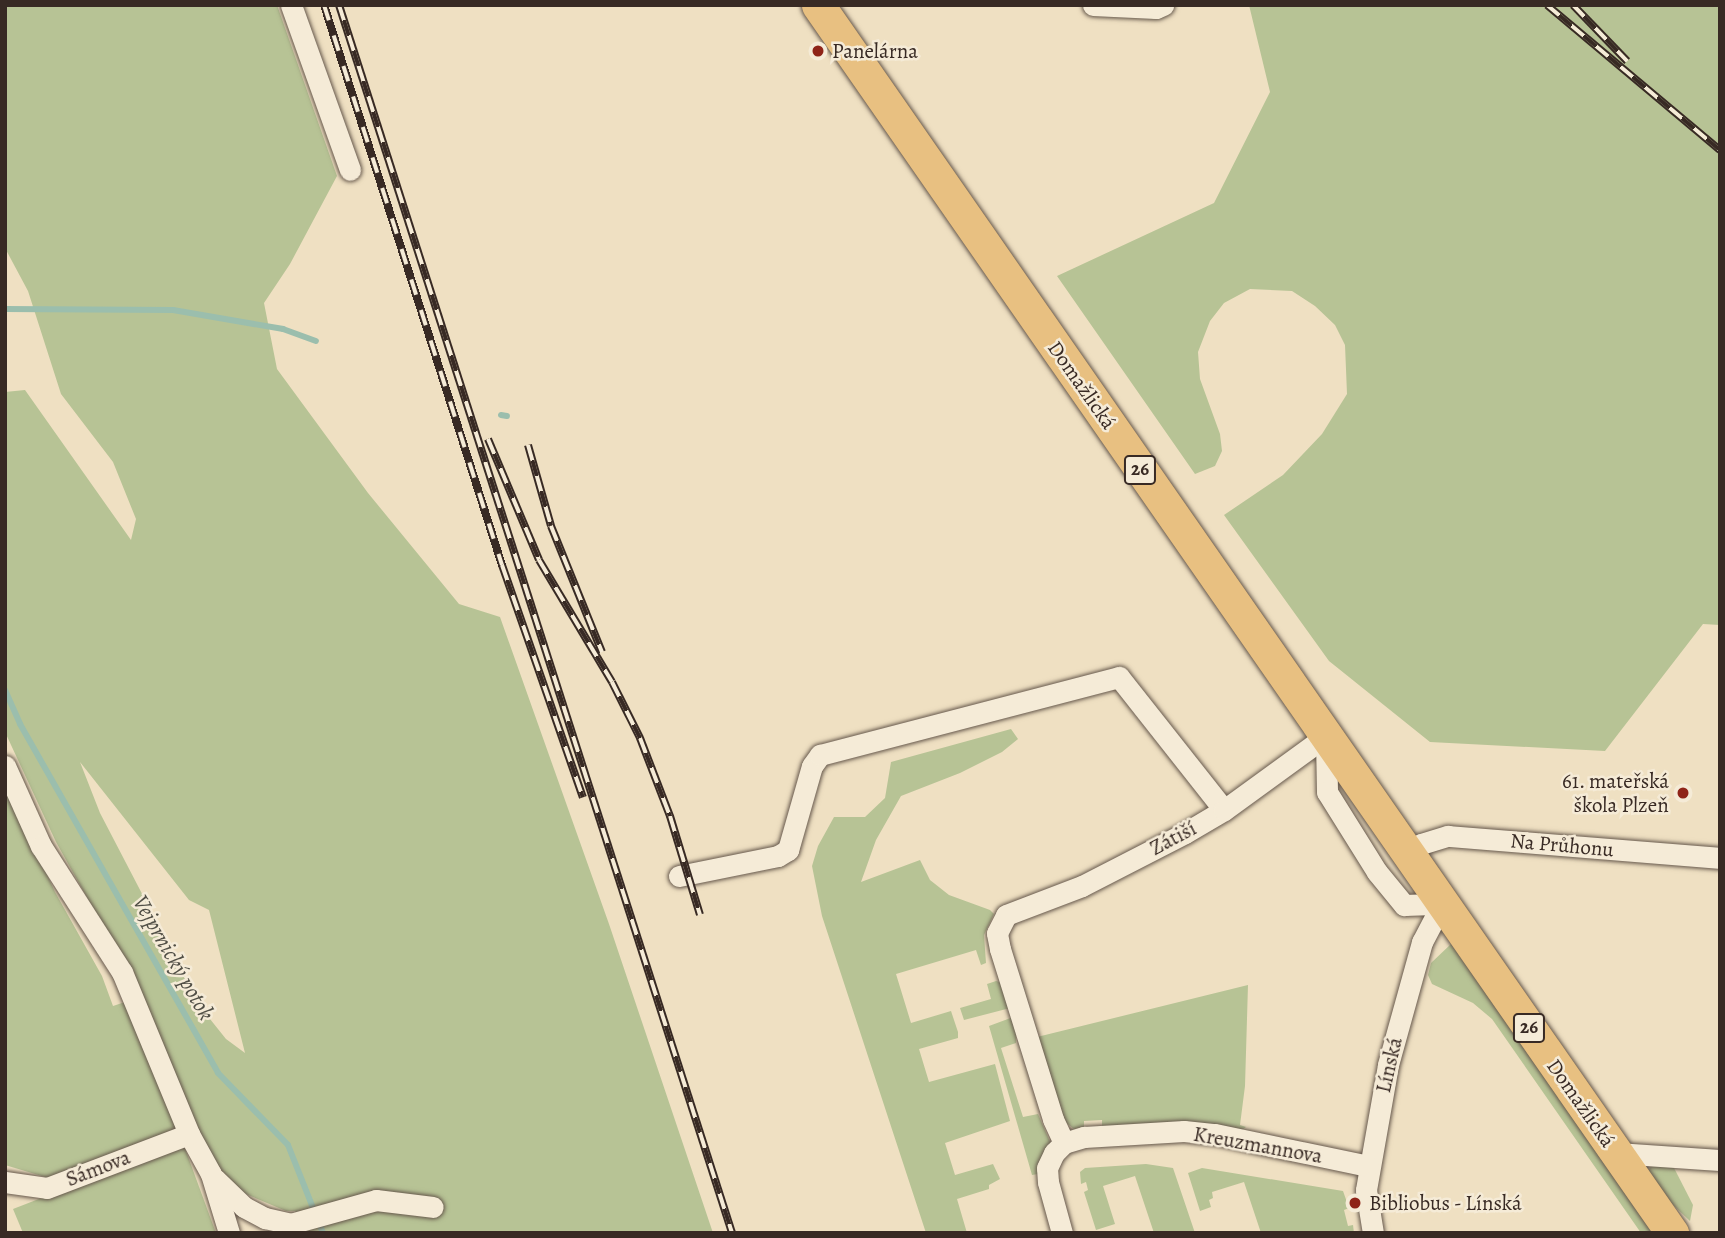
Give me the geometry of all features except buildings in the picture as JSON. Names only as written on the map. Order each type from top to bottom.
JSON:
[{"type":"main road","name":"Domažlická","points":[[818,5],[1672,1233]]},
{"type":"main road","name":"Domažlická","points":[[824,5],[839,34]]},
{"type":"street","points":[[291,5],[350,170]]},
{"type":"street","points":[[1093,5],[1156,8],[1163,5]]},
{"type":"street","points":[[679,876],[778,856],[788,850],[812,766],[820,755],[1119,677],[1224,810]]},
{"type":"street","points":[[1326,736],[1328,792],[1377,872],[1404,905],[1442,904]]},
{"type":"street","name":"Zátiší","points":[[1064,1143],[1053,1119],[1000,948],[997,933],[1006,915],[1082,886],[1185,833],[1224,810],[1326,736]]},
{"type":"street","points":[[5,766],[41,846],[122,972],[189,1134],[211,1174],[228,1195],[265,1218],[289,1224],[376,1200],[433,1207]]},
{"type":"street","name":"Na Průhonu","points":[[1408,854],[1421,844],[1448,836],[1720,858]]},
{"type":"street","name":"Línská","points":[[1373,1233],[1366,1190],[1368,1166],[1388,1065],[1422,942],[1442,904]]},
{"type":"street","name":"Kreuzmannova","points":[[1064,1143],[1084,1137],[1184,1132],[1228,1137],[1368,1166]]},
{"type":"street","name":"Sámova","points":[[5,1182],[47,1188],[189,1134]]},
{"type":"street","points":[[1062,1233],[1047,1175],[1054,1153],[1064,1143]]},
{"type":"street","points":[[1616,1153],[1720,1160]]},
{"type":"street","points":[[211,1174],[229,1233]]},
{"type":"green space","points":[[5,5],[277,5],[337,176],[290,264],[264,303],[277,369],[368,493],[459,604],[500,617],[609,924],[713,1233],[305,1233],[295,1211],[286,1211],[246,1194],[228,1179],[213,1159],[190,1117],[132,978],[56,842],[5,732],[5,392],[25,390],[131,540],[136,519],[113,462],[61,394],[28,291],[5,248]],"holes":[[[80,762],[189,900],[209,910],[245,1053],[226,1039],[202,1009],[100,813]]]},
{"type":"green space","points":[[1249,5],[1720,5],[1720,625],[1703,624],[1605,751],[1430,742],[1329,661],[1224,515],[1283,475],[1322,434],[1347,394],[1345,345],[1335,325],[1315,306],[1292,291],[1250,289],[1224,303],[1210,321],[1198,352],[1200,379],[1220,434],[1222,451],[1215,466],[1195,474],[1057,276],[1214,203],[1270,92]]},
{"type":"green space","points":[[1011,729],[1018,739],[1002,752],[960,773],[901,796],[876,840],[861,882],[920,860],[930,880],[949,895],[990,910],[994,914],[984,935],[986,963],[981,965],[976,950],[896,974],[911,1023],[951,1011],[958,1032],[958,1038],[919,1049],[929,1082],[995,1064],[1010,1121],[945,1143],[955,1175],[993,1164],[1000,1179],[989,1185],[989,1189],[957,1199],[967,1233],[926,1233],[822,916],[812,866],[818,846],[834,817],[865,817],[885,798],[891,762]]},
{"type":"green space","points":[[5,783],[55,892],[102,976],[113,1006],[125,1002],[179,1132],[55,1180],[5,1165]]},
{"type":"green space","points":[[1451,944],[1656,1233],[1641,1233],[1492,1019],[1473,1003],[1432,984],[1428,975],[1431,963]]},
{"type":"green space","points":[[1000,982],[1014,1007],[964,1020],[960,1008],[991,999],[987,984]]},
{"type":"green space","points":[[1248,985],[1245,1086],[1240,1125],[1246,1127],[1242,1130],[1102,1126],[1102,1120],[1084,1121],[1084,1127],[1074,1129],[1065,1122],[1037,1037]]},
{"type":"green space","points":[[1016,1016],[1016,1043],[1001,1048],[1023,1117],[1038,1114],[1051,1144],[1038,1174],[1032,1175],[989,1026]]},
{"type":"green space","points":[[183,1143],[216,1233],[23,1233],[13,1209]]},
{"type":"green space","points":[[1671,1162],[1693,1205],[1690,1221],[1653,1186],[1648,1172],[1652,1164]]},
{"type":"green space","points":[[1146,1164],[1173,1168],[1195,1233],[1154,1233],[1135,1176],[1103,1186],[1115,1224],[1096,1230],[1084,1192],[1088,1190],[1086,1182],[1081,1184],[1080,1172],[1085,1168]]},
{"type":"green space","points":[[1202,1168],[1343,1191],[1349,1208],[1344,1210],[1348,1226],[1353,1225],[1354,1233],[1261,1233],[1244,1182],[1212,1192],[1213,1198],[1209,1200],[1211,1207],[1200,1211],[1188,1173]]},
{"type":"waterway","points":[[5,309],[173,310],[283,329],[316,341]]},
{"type":"waterway","points":[[501,415],[507,416]]},
{"type":"waterway","name":"Vejprnický potok","points":[[5,690],[20,724],[218,1073],[288,1145],[323,1233]]},
{"type":"railway","points":[[324,5],[502,565],[583,797]]},
{"type":"railway","points":[[339,5],[732,1233]]},
{"type":"railway","points":[[1547,5],[1720,150]]},
{"type":"railway","points":[[1573,5],[1627,61]]},
{"type":"railway","points":[[488,439],[539,560],[612,682],[640,738],[670,816],[700,915]]},
{"type":"railway","points":[[528,445],[551,526],[602,652]]},
{"type":"place","name":"Panelárna","points":[[818,51]]},
{"type":"place","name":"61. mateřská škola Plzeň","points":[[1683,793]]},
{"type":"place","name":"Bibliobus - Línská","points":[[1355,1203]]}]
